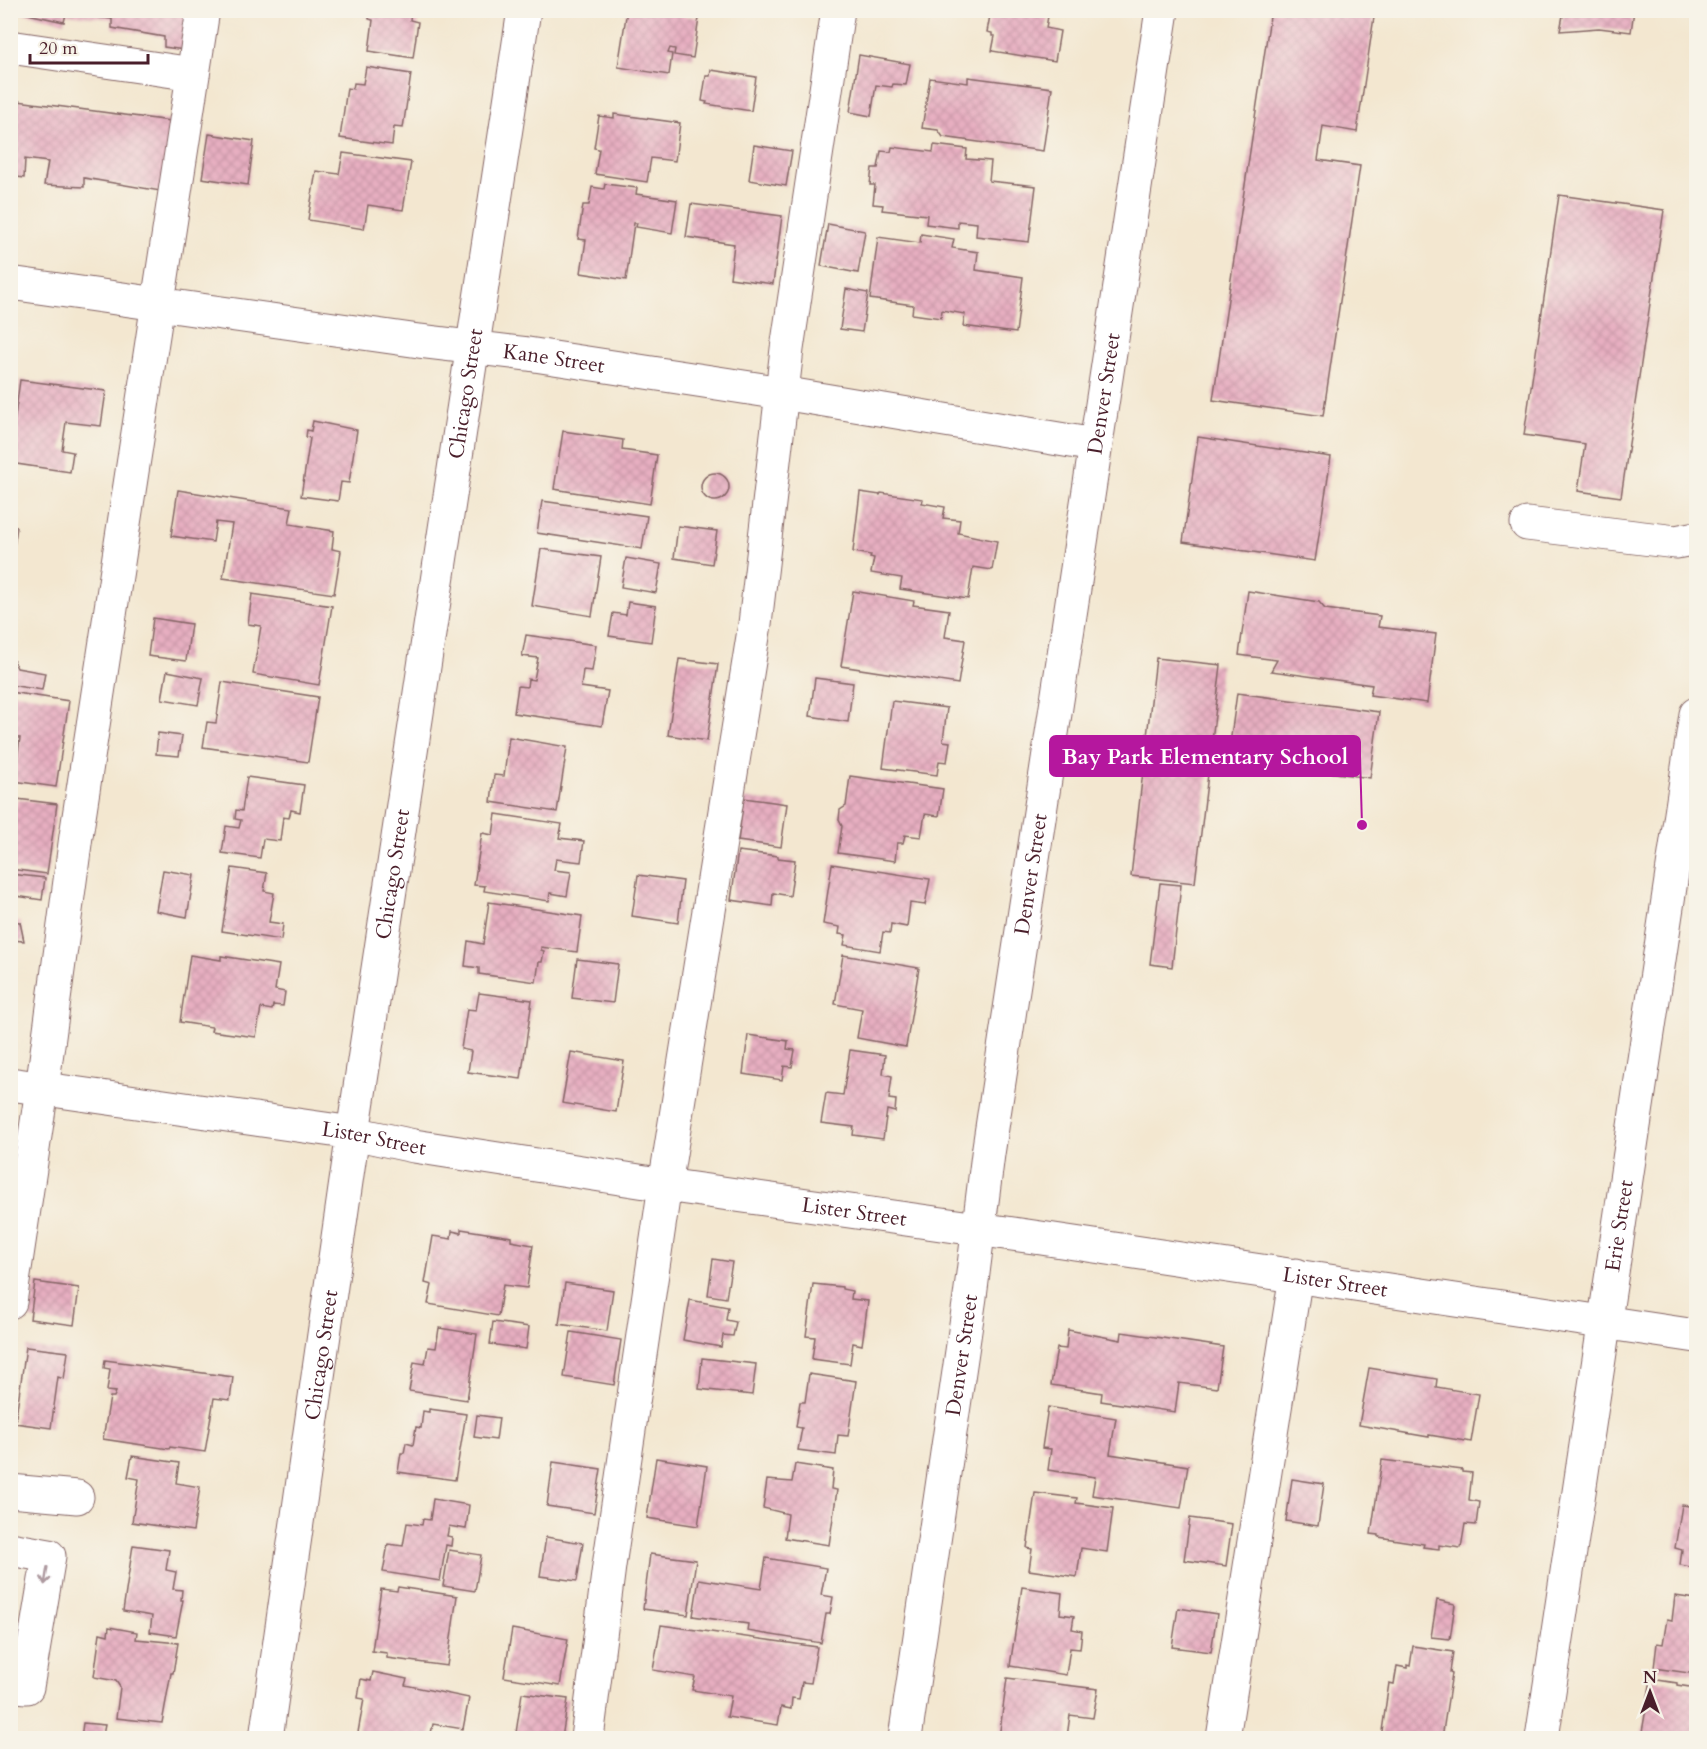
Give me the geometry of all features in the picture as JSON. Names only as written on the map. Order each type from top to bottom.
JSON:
[{"type":"street","points":[[10,1302],[42,1089],[76,836],[203,10]]},
{"type":"street","name":"Chicago Street","points":[[266,1738],[353,1133],[524,10]]},
{"type":"street","points":[[587,1738],[609,1566],[665,1185],[754,624],[782,393],[838,10]]},
{"type":"street","name":"Denver Street","points":[[905,1738],[978,1230],[1162,10]]},
{"type":"street","points":[[10,47],[193,74]]},
{"type":"street","name":"Kane Street","points":[[10,283],[474,347],[782,393],[1095,445]]},
{"type":"street","points":[[1527,524],[1676,542],[1696,538]]},
{"type":"street","name":"Erie Street","points":[[1542,1738],[1696,714]]},
{"type":"street","name":"Lister Street","points":[[10,1084],[353,1133],[414,1146],[665,1185],[1296,1275],[1696,1336]]},
{"type":"street","points":[[1223,1738],[1296,1275]]},
{"type":"street","points":[[10,1491],[77,1497]]},
{"type":"street","points":[[10,1549],[49,1556],[27,1687],[10,1685]]},
{"type":"building","points":[[10,10],[196,10],[191,51],[164,47],[164,37],[112,28],[112,19],[66,14],[64,22]]},
{"type":"building","points":[[360,10],[411,10],[410,20],[418,22],[413,58],[369,51],[373,20],[369,19],[369,16],[359,14]]},
{"type":"building","points":[[627,10],[648,10],[699,18],[693,58],[674,55],[675,49],[670,48],[668,53],[672,54],[669,75],[618,67]]},
{"type":"building","points":[[991,10],[1049,10],[1046,28],[1060,31],[1055,61],[992,51],[995,36],[987,32]]},
{"type":"building","points":[[1271,10],[1375,10],[1357,132],[1323,126],[1318,160],[1360,166],[1323,416],[1213,400]]},
{"type":"building","points":[[1564,10],[1634,10],[1631,32],[1599,28],[1560,31]]},
{"type":"building","points":[[859,55],[910,64],[906,85],[893,84],[892,87],[876,85],[871,116],[850,112]]},
{"type":"building","points":[[366,67],[411,74],[403,128],[394,127],[392,145],[340,138],[347,88],[353,89],[354,83],[363,84]]},
{"type":"building","points":[[711,70],[756,77],[751,111],[706,104],[707,102],[702,101],[706,76],[710,76]]},
{"type":"building","points":[[968,77],[1052,88],[1043,151],[943,137],[938,130],[922,128],[930,78],[968,83]]},
{"type":"building","points":[[10,100],[178,122],[166,192],[84,178],[84,187],[44,185],[48,162],[25,159],[24,178],[10,176]]},
{"type":"building","points":[[614,114],[680,123],[675,161],[651,158],[647,182],[595,174],[599,149],[594,148],[599,116],[614,118]]},
{"type":"building","points":[[209,134],[254,141],[248,185],[202,178]]},
{"type":"building","points":[[754,145],[792,151],[786,186],[749,180]]},
{"type":"building","points":[[934,145],[967,149],[966,159],[991,161],[989,181],[1036,186],[1029,242],[976,236],[977,223],[958,221],[958,228],[926,224],[927,215],[882,210],[883,205],[873,204],[875,185],[870,185],[872,168],[878,168],[881,151],[891,152],[892,147],[933,152]]},
{"type":"building","points":[[343,153],[411,162],[403,210],[368,205],[364,229],[308,220],[316,171],[339,174]]},
{"type":"building","points":[[605,184],[637,188],[636,194],[677,200],[672,233],[636,227],[637,223],[634,223],[626,280],[581,273],[586,240],[578,239],[583,205],[589,205],[592,187],[604,189]]},
{"type":"building","points":[[1559,195],[1664,210],[1621,497],[1578,491],[1585,444],[1524,435]]},
{"type":"building","points":[[691,204],[782,216],[773,284],[730,278],[734,244],[686,237]]},
{"type":"building","points":[[828,224],[865,231],[858,273],[821,266]]},
{"type":"building","points":[[921,234],[954,239],[952,248],[978,252],[976,270],[1023,277],[1016,333],[963,326],[965,314],[942,310],[941,318],[912,314],[913,305],[870,299],[878,237],[920,243]]},
{"type":"building","points":[[846,289],[868,293],[862,332],[840,329]]},
{"type":"building","points":[[20,380],[106,391],[101,426],[66,422],[62,450],[73,452],[70,472],[10,463],[10,424],[14,424]]},
{"type":"building","points":[[313,421],[357,430],[349,483],[341,482],[338,501],[301,496],[310,438],[306,437],[307,430],[311,431]]},
{"type":"building","points":[[563,431],[623,440],[622,450],[657,455],[650,504],[554,489]]},
{"type":"building","points":[[1198,437],[1331,457],[1315,561],[1183,542]]},
{"type":"building","points":[[715,473],[725,477],[729,487],[725,497],[715,501],[705,497],[701,487],[705,477]]},
{"type":"building","points":[[178,490],[292,508],[289,524],[334,531],[332,549],[341,551],[334,594],[223,578],[232,524],[216,522],[213,542],[171,536]]},
{"type":"building","points":[[860,492],[923,499],[922,503],[945,507],[943,518],[960,520],[958,533],[997,541],[992,570],[973,567],[968,599],[900,589],[902,578],[871,573],[874,558],[870,557],[871,555],[853,552]]},
{"type":"building","points":[[542,501],[647,516],[642,549],[537,533]]},
{"type":"building","points":[[10,526],[17,527],[13,553],[10,553]]},
{"type":"building","points":[[678,526],[717,531],[712,564],[674,558]]},
{"type":"building","points":[[541,549],[601,557],[592,616],[532,606]]},
{"type":"building","points":[[626,558],[661,564],[656,593],[621,587]]},
{"type":"building","points":[[853,591],[914,601],[913,605],[949,610],[945,637],[965,640],[958,684],[841,666]]},
{"type":"building","points":[[1248,591],[1319,602],[1325,609],[1380,616],[1378,627],[1436,634],[1427,703],[1370,695],[1372,685],[1271,671],[1277,660],[1239,655]]},
{"type":"building","points":[[252,594],[332,606],[319,685],[253,674],[261,626],[248,624]]},
{"type":"building","points":[[628,602],[656,606],[651,642],[609,636],[613,613],[626,615]]},
{"type":"building","points":[[153,618],[191,624],[186,661],[148,656]]},
{"type":"building","points":[[10,634],[15,635],[11,655],[17,668],[45,673],[42,690],[10,685]]},
{"type":"building","points":[[526,635],[596,645],[592,671],[583,670],[581,687],[608,691],[602,726],[514,713],[518,686],[527,687],[528,679],[534,680],[538,658],[522,656]]},
{"type":"building","points":[[1156,658],[1221,665],[1195,883],[1131,876]]},
{"type":"building","points":[[679,659],[718,664],[707,741],[668,735]]},
{"type":"building","points":[[167,671],[203,678],[198,705],[162,699]]},
{"type":"building","points":[[815,678],[853,683],[848,722],[810,716]]},
{"type":"building","points":[[222,682],[318,697],[308,762],[203,747],[207,722],[216,723]]},
{"type":"building","points":[[10,692],[69,701],[56,787],[14,781],[20,738],[10,737]]},
{"type":"building","points":[[1237,693],[1379,712],[1370,778],[1228,758]]},
{"type":"building","points":[[892,701],[947,708],[943,741],[950,742],[947,762],[939,761],[937,775],[883,768]]},
{"type":"building","points":[[158,733],[182,736],[179,756],[156,754]]},
{"type":"building","points":[[509,737],[567,747],[557,812],[491,802],[494,775],[504,776]]},
{"type":"building","points":[[850,776],[943,789],[939,816],[925,814],[921,837],[905,835],[903,843],[897,843],[895,861],[838,853],[842,826],[839,820],[840,810],[846,806]]},
{"type":"building","points":[[247,777],[304,785],[300,812],[291,810],[289,818],[283,817],[280,841],[263,839],[260,858],[222,853],[226,826],[239,828],[241,820],[235,819],[236,810],[242,811]]},
{"type":"building","points":[[744,798],[787,804],[781,847],[738,841]]},
{"type":"building","points":[[17,799],[57,804],[47,874],[10,869],[10,841]]},
{"type":"building","points":[[496,814],[562,824],[559,838],[584,841],[581,862],[556,859],[554,870],[571,872],[567,896],[550,893],[549,901],[484,891],[485,886],[474,885],[482,833],[493,835]]},
{"type":"building","points":[[738,851],[795,860],[790,896],[773,893],[772,906],[731,900]]},
{"type":"building","points":[[832,864],[930,879],[925,905],[910,903],[907,927],[891,924],[890,933],[883,932],[880,951],[844,945],[846,935],[839,934],[840,927],[823,924]]},
{"type":"building","points":[[232,868],[267,873],[264,891],[274,893],[269,922],[283,924],[281,940],[222,931]]},
{"type":"building","points":[[163,870],[194,875],[187,917],[156,911]]},
{"type":"building","points":[[10,874],[45,878],[42,900],[10,895]]},
{"type":"building","points":[[638,875],[683,881],[678,923],[632,916]]},
{"type":"building","points":[[1160,883],[1181,885],[1172,967],[1150,964]]},
{"type":"building","points":[[489,902],[582,916],[577,952],[541,947],[544,951],[542,962],[539,962],[536,982],[479,974],[479,968],[465,966],[468,941],[483,944]]},
{"type":"building","points":[[10,921],[20,922],[24,941],[10,940]]},
{"type":"building","points":[[190,955],[221,960],[221,956],[279,965],[275,990],[285,992],[283,1006],[273,1005],[272,1010],[261,1008],[256,1037],[211,1031],[212,1027],[180,1022]]},
{"type":"building","points":[[843,955],[919,968],[906,1047],[857,1038],[862,1009],[835,1004]]},
{"type":"building","points":[[577,959],[618,964],[613,1003],[572,998]]},
{"type":"building","points":[[479,993],[532,1000],[521,1079],[468,1072],[471,1051],[461,1049],[467,1009],[476,1010]]},
{"type":"building","points":[[748,1035],[788,1041],[787,1049],[795,1050],[792,1067],[784,1066],[782,1080],[743,1074]]},
{"type":"building","points":[[850,1050],[885,1055],[883,1074],[892,1076],[889,1099],[896,1100],[895,1112],[887,1110],[883,1139],[853,1135],[854,1127],[821,1123],[826,1093],[843,1095]]},
{"type":"building","points":[[571,1052],[624,1061],[616,1112],[562,1103]]},
{"type":"building","points":[[461,1229],[511,1237],[511,1241],[533,1245],[527,1288],[503,1285],[498,1316],[428,1304],[432,1285],[425,1283],[433,1236],[451,1239],[452,1231],[461,1233]]},
{"type":"building","points":[[713,1259],[732,1262],[726,1298],[708,1295]]},
{"type":"building","points":[[35,1282],[79,1288],[74,1325],[30,1319]]},
{"type":"building","points":[[565,1283],[613,1290],[607,1331],[559,1324]]},
{"type":"building","points":[[813,1284],[842,1287],[842,1289],[852,1291],[851,1299],[868,1301],[862,1345],[853,1343],[850,1364],[812,1359],[815,1337],[806,1336]]},
{"type":"building","points":[[690,1300],[728,1307],[726,1320],[736,1322],[733,1336],[723,1335],[721,1347],[683,1340]]},
{"type":"building","points":[[493,1322],[529,1327],[526,1349],[490,1344]]},
{"type":"building","points":[[439,1328],[477,1334],[467,1400],[409,1391],[414,1362],[425,1364],[428,1347],[436,1348]]},
{"type":"building","points":[[1068,1330],[1121,1340],[1122,1332],[1223,1347],[1217,1388],[1179,1383],[1175,1412],[1101,1401],[1102,1393],[1051,1385],[1057,1348],[1066,1349]]},
{"type":"building","points":[[571,1332],[621,1340],[614,1385],[564,1377]]},
{"type":"building","points":[[26,1347],[68,1352],[64,1379],[58,1377],[51,1428],[15,1423]]},
{"type":"building","points":[[702,1358],[756,1364],[752,1395],[699,1389]]},
{"type":"building","points":[[105,1360],[233,1377],[230,1400],[214,1398],[205,1452],[103,1439],[110,1397],[114,1397],[116,1392],[107,1391],[110,1369],[104,1368]]},
{"type":"building","points":[[1369,1368],[1437,1379],[1436,1387],[1479,1394],[1471,1442],[1359,1425]]},
{"type":"building","points":[[809,1374],[856,1381],[848,1436],[838,1435],[836,1455],[798,1450],[802,1428],[796,1427],[800,1402],[805,1402]]},
{"type":"building","points":[[1048,1407],[1116,1418],[1110,1454],[1188,1466],[1181,1508],[1092,1495],[1095,1477],[1048,1470],[1051,1449],[1042,1448]]},
{"type":"building","points":[[429,1409],[466,1414],[455,1480],[398,1472],[401,1453],[404,1453],[406,1443],[413,1445],[416,1427],[421,1428],[423,1411],[429,1412]]},
{"type":"building","points":[[477,1415],[499,1418],[496,1440],[474,1437]]},
{"type":"building","points":[[132,1456],[179,1463],[176,1483],[200,1487],[193,1531],[132,1522],[139,1479],[128,1477]]},
{"type":"building","points":[[656,1458],[707,1466],[698,1526],[647,1518]]},
{"type":"building","points":[[1382,1460],[1472,1473],[1469,1500],[1479,1502],[1476,1525],[1465,1524],[1461,1548],[1439,1545],[1439,1549],[1423,1547],[1424,1544],[1371,1534]]},
{"type":"building","points":[[553,1462],[601,1469],[594,1513],[547,1506]]},
{"type":"building","points":[[795,1464],[833,1470],[831,1489],[837,1490],[829,1545],[785,1538],[788,1514],[763,1508],[767,1480],[792,1482]]},
{"type":"building","points":[[1292,1479],[1324,1484],[1318,1526],[1286,1521]]},
{"type":"building","points":[[1035,1493],[1077,1498],[1076,1503],[1113,1508],[1107,1552],[1081,1548],[1077,1577],[1029,1570],[1032,1549],[1027,1548]]},
{"type":"building","points":[[433,1499],[469,1505],[466,1529],[449,1526],[447,1536],[452,1537],[451,1546],[446,1545],[440,1581],[383,1572],[388,1544],[403,1546],[407,1523],[422,1525],[423,1519],[430,1520]]},
{"type":"building","points":[[1682,1505],[1696,1507],[1696,1568],[1680,1565],[1682,1550],[1675,1548]]},
{"type":"building","points":[[1190,1518],[1232,1524],[1226,1566],[1184,1560]]},
{"type":"building","points":[[546,1537],[583,1543],[577,1581],[540,1576]]},
{"type":"building","points":[[133,1545],[169,1550],[166,1570],[176,1572],[173,1589],[182,1590],[181,1600],[183,1600],[176,1636],[150,1632],[152,1616],[123,1611]]},
{"type":"building","points":[[449,1550],[481,1555],[475,1591],[443,1586]]},
{"type":"building","points":[[650,1554],[696,1560],[688,1615],[643,1609]]},
{"type":"building","points":[[766,1558],[826,1568],[821,1595],[833,1597],[830,1614],[826,1614],[821,1643],[747,1631],[748,1624],[693,1616],[699,1579],[761,1589]]},
{"type":"building","points":[[398,1587],[457,1596],[447,1666],[387,1658],[387,1653],[372,1651],[381,1589],[397,1591]]},
{"type":"building","points":[[1022,1587],[1062,1593],[1060,1614],[1074,1616],[1072,1629],[1082,1631],[1080,1649],[1070,1648],[1066,1675],[1010,1666]]},
{"type":"building","points":[[1675,1596],[1696,1599],[1696,1674],[1654,1668],[1657,1643],[1663,1644],[1667,1619],[1672,1620]]},
{"type":"building","points":[[1437,1600],[1455,1604],[1450,1639],[1431,1637]]},
{"type":"building","points":[[1178,1608],[1217,1614],[1211,1652],[1172,1647]]},
{"type":"building","points":[[661,1625],[817,1647],[811,1683],[802,1682],[799,1699],[792,1698],[791,1709],[781,1707],[778,1725],[727,1717],[731,1696],[692,1690],[695,1677],[653,1670]]},
{"type":"building","points":[[109,1627],[137,1632],[136,1639],[178,1643],[162,1723],[116,1718],[120,1687],[116,1681],[94,1677],[100,1633],[108,1635]]},
{"type":"building","points":[[512,1629],[568,1639],[560,1686],[504,1677]]},
{"type":"building","points":[[1413,1646],[1453,1652],[1442,1738],[1381,1738],[1389,1683],[1394,1684],[1397,1666],[1407,1668],[1407,1665],[1410,1666]]},
{"type":"building","points":[[373,1672],[407,1679],[405,1685],[469,1698],[463,1729],[433,1724],[430,1738],[357,1738],[364,1699],[358,1698],[361,1679],[371,1681]]},
{"type":"building","points":[[1007,1678],[1098,1689],[1093,1718],[1070,1715],[1067,1737],[1058,1735],[1057,1738],[999,1738]]},
{"type":"building","points":[[1651,1679],[1696,1688],[1696,1738],[1641,1738]]},
{"type":"building","points":[[522,1693],[568,1699],[562,1738],[516,1733]]},
{"type":"building","points":[[83,1723],[105,1725],[103,1735],[117,1738],[81,1738]]},
{"type":"place","name":"Bay Park Elementary School","points":[[1362,825]]}]
